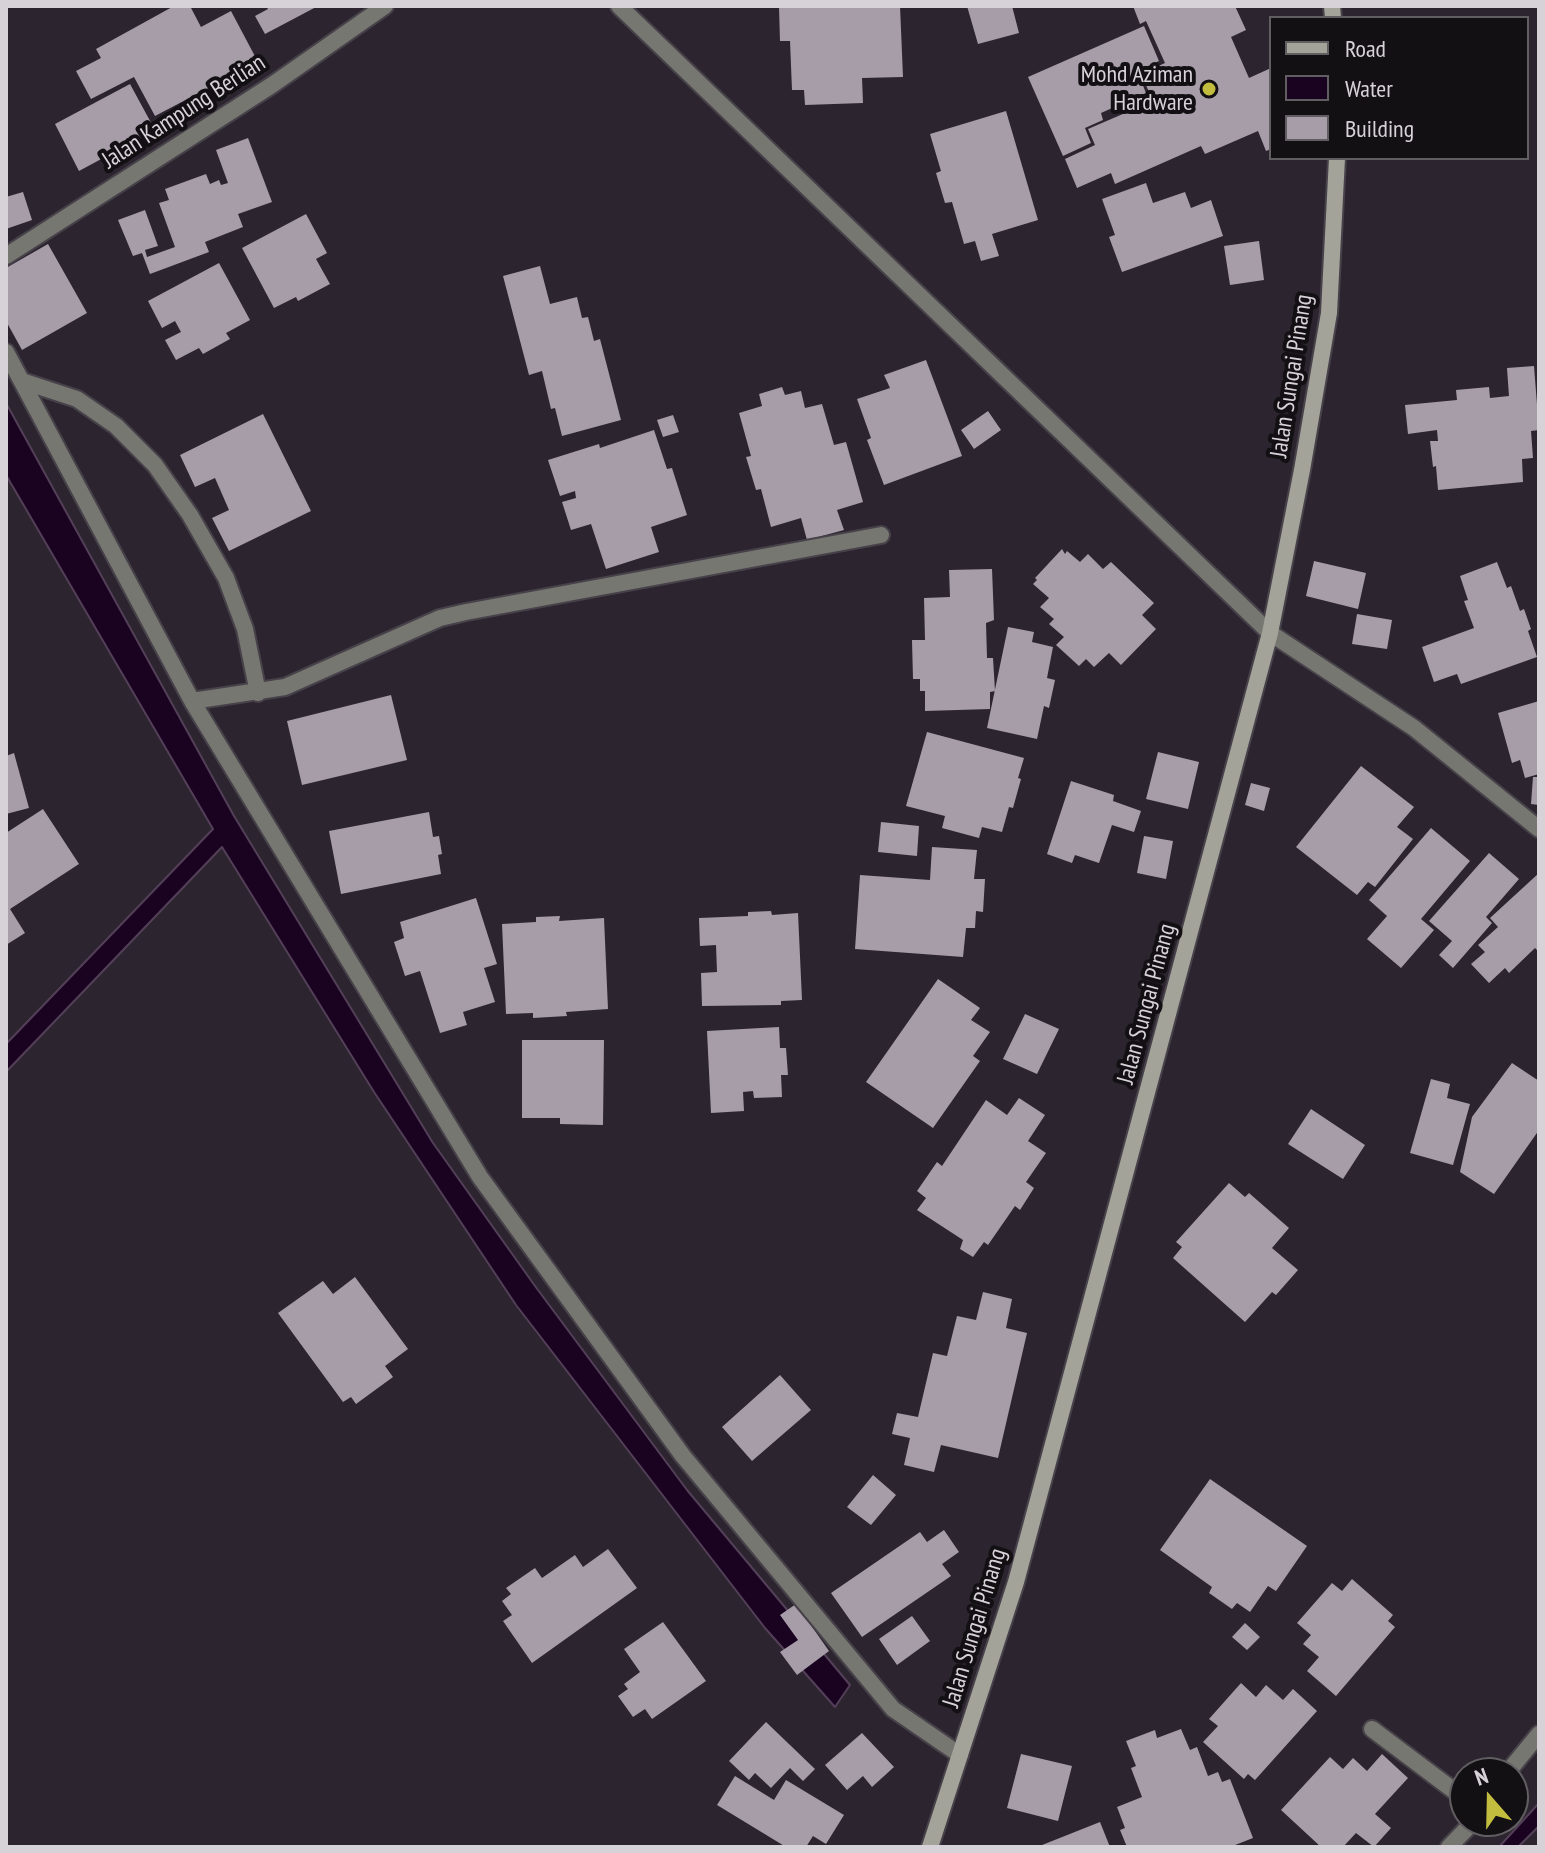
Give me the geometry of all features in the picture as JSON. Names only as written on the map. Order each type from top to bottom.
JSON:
[{"type":"street","name":"Jalan Kampung Berlian","points":[[6,256],[259,93],[385,6]]},
{"type":"street","points":[[619,6],[1270,633],[1414,728],[1539,829]]},
{"type":"street","name":"Jalan Sungai Pinang","points":[[930,1847],[1016,1582],[1270,633],[1329,313],[1337,160]]},
{"type":"street","points":[[6,352],[192,701],[480,1177],[683,1456],[893,1709],[960,1755]]},
{"type":"street","points":[[22,381],[77,399],[116,426],[155,465],[190,515],[226,578],[245,629],[258,693]]},
{"type":"street","points":[[192,701],[285,687],[440,618],[881,535]]},
{"type":"street","points":[[1372,1729],[1449,1787]]},
{"type":"street","points":[[1520,1757],[1539,1734]]},
{"type":"water","points":[[6,403],[234,816],[433,1143],[687,1490],[850,1685],[835,1707],[765,1628],[516,1305],[374,1092],[222,847],[6,1072],[6,1044],[213,829],[6,475]]},
{"type":"water","points":[[1539,1803],[1539,1826],[1529,1836],[1529,1814]]},
{"type":"water","points":[[1508,1837],[1528,1837],[1518,1847],[1499,1847]]},
{"type":"building","points":[[174,6],[190,6],[201,27],[231,11],[258,62],[155,116],[134,77],[91,99],[76,71],[101,58],[96,49]]},
{"type":"building","points":[[266,6],[318,6],[265,34],[255,16],[268,9]]},
{"type":"building","points":[[900,6],[903,77],[862,78],[863,103],[805,105],[804,90],[792,90],[790,41],[780,41],[779,7]]},
{"type":"building","points":[[967,6],[1012,6],[1019,33],[978,44]]},
{"type":"building","name":"Mohd Aziman Hardware","points":[[1133,6],[1235,6],[1246,30],[1231,37],[1249,78],[1269,69],[1269,150],[1266,151],[1258,131],[1205,154],[1201,146],[1115,184],[1111,173],[1077,188],[1065,159],[1095,145],[1088,129],[1153,101],[1141,74],[1165,63],[1146,21],[1140,24]]},
{"type":"building","points":[[1144,26],[1159,61],[1137,71],[1146,93],[1101,113],[1103,120],[1085,128],[1091,143],[1063,156],[1028,77]]},
{"type":"building","points":[[130,84],[155,130],[79,171],[55,124]]},
{"type":"building","points":[[1006,111],[1038,220],[992,234],[999,256],[981,261],[975,241],[964,244],[952,202],[945,203],[936,173],[941,171],[930,134]]},
{"type":"building","points":[[248,138],[272,202],[238,214],[243,227],[205,242],[209,252],[150,274],[142,253],[133,256],[118,220],[145,210],[158,246],[145,250],[147,257],[175,247],[159,203],[169,200],[165,189],[206,174],[210,184],[219,180],[221,185],[228,183],[216,150]]},
{"type":"building","points":[[1146,183],[1153,203],[1185,192],[1191,208],[1211,200],[1223,236],[1122,272],[1109,237],[1115,235],[1102,199]]},
{"type":"building","points":[[23,192],[32,220],[6,229],[6,197]]},
{"type":"building","points":[[306,214],[327,253],[316,259],[330,284],[298,301],[296,297],[274,308],[242,248]]},
{"type":"building","points":[[1259,241],[1264,280],[1230,285],[1224,246]]},
{"type":"building","points":[[48,244],[87,313],[22,350],[6,321],[6,268]]},
{"type":"building","points":[[219,263],[250,320],[226,333],[230,339],[203,354],[199,348],[176,360],[165,340],[181,332],[175,321],[162,328],[148,301]]},
{"type":"building","points":[[540,266],[550,304],[577,297],[582,318],[588,317],[594,341],[600,339],[621,420],[562,436],[555,408],[551,409],[542,371],[529,375],[503,276]]},
{"type":"building","points":[[926,360],[962,456],[884,485],[867,440],[871,438],[857,399],[890,388],[884,375]]},
{"type":"building","points":[[1534,366],[1539,430],[1531,431],[1533,458],[1522,459],[1523,482],[1438,490],[1430,441],[1438,441],[1437,430],[1408,434],[1405,405],[1457,400],[1456,390],[1489,387],[1490,398],[1509,396],[1507,368]]},
{"type":"building","points":[[782,387],[785,395],[801,391],[805,408],[822,404],[834,445],[846,442],[863,502],[837,510],[844,530],[807,540],[801,518],[771,527],[761,489],[756,490],[746,457],[751,456],[739,413],[762,406],[759,394]]},
{"type":"building","points":[[988,411],[1001,430],[974,449],[961,430]]},
{"type":"building","points":[[263,414],[311,511],[229,551],[212,518],[229,510],[215,478],[195,487],[180,455]]},
{"type":"building","points":[[673,415],[679,432],[663,437],[657,420]]},
{"type":"building","points":[[654,430],[667,469],[672,468],[687,515],[651,527],[659,552],[606,569],[591,524],[571,530],[562,502],[576,498],[575,491],[560,496],[548,460],[599,444],[600,448]]},
{"type":"building","points":[[1062,549],[1080,562],[1088,554],[1103,569],[1111,562],[1154,603],[1142,615],[1156,629],[1121,665],[1109,653],[1094,667],[1086,659],[1079,666],[1056,645],[1064,637],[1049,624],[1054,619],[1040,607],[1049,598],[1033,584]]},
{"type":"building","points":[[1314,561],[1366,573],[1358,609],[1306,596]]},
{"type":"building","points":[[1497,562],[1507,588],[1511,586],[1520,611],[1524,609],[1537,657],[1461,684],[1457,674],[1434,682],[1422,647],[1474,628],[1464,601],[1468,600],[1460,576]]},
{"type":"building","points":[[992,569],[994,620],[986,623],[987,658],[993,658],[995,691],[990,692],[990,709],[925,711],[925,691],[920,691],[920,679],[913,679],[912,640],[925,640],[924,598],[950,597],[949,570]]},
{"type":"building","points":[[1357,614],[1392,620],[1387,649],[1352,644]]},
{"type":"building","points":[[1008,627],[1034,632],[1032,642],[1053,647],[1047,678],[1055,680],[1049,708],[1044,706],[1037,739],[987,728]]},
{"type":"building","points":[[391,695],[407,760],[302,785],[287,721]]},
{"type":"building","points":[[1539,701],[1539,774],[1525,778],[1520,760],[1512,763],[1498,713]]},
{"type":"building","points":[[927,732],[1024,758],[1013,808],[1009,807],[1002,832],[982,827],[979,838],[942,828],[945,816],[906,806]]},
{"type":"building","points":[[1158,752],[1199,762],[1188,809],[1146,799]]},
{"type":"building","points":[[14,753],[29,808],[6,814],[6,756]]},
{"type":"building","points":[[1361,766],[1414,807],[1397,827],[1413,839],[1375,887],[1368,882],[1357,895],[1296,847]]},
{"type":"building","points":[[1533,777],[1539,777],[1539,805],[1531,804]]},
{"type":"building","points":[[1071,781],[1114,795],[1113,801],[1141,811],[1134,832],[1112,825],[1099,863],[1075,855],[1072,863],[1047,854]]},
{"type":"building","points":[[1251,783],[1270,788],[1264,811],[1245,805]]},
{"type":"building","points":[[43,809],[79,864],[10,909],[25,933],[6,945],[6,833]]},
{"type":"building","points":[[429,812],[433,837],[439,836],[441,874],[341,894],[329,831]]},
{"type":"building","points":[[881,822],[919,826],[917,856],[878,852]]},
{"type":"building","points":[[1431,828],[1470,861],[1421,919],[1434,930],[1401,968],[1367,939],[1387,916],[1369,900]]},
{"type":"building","points":[[1144,836],[1173,841],[1166,879],[1137,873]]},
{"type":"building","points":[[932,847],[977,850],[974,879],[985,879],[983,912],[976,911],[975,928],[966,928],[963,957],[855,949],[860,875],[930,880]]},
{"type":"building","points":[[1489,853],[1519,879],[1486,917],[1492,923],[1453,968],[1439,955],[1452,941],[1429,921]]},
{"type":"building","points":[[1539,873],[1539,952],[1535,948],[1509,973],[1505,968],[1489,983],[1471,964],[1485,952],[1478,945],[1498,927],[1490,918]]},
{"type":"building","points":[[476,898],[497,964],[484,968],[495,1002],[463,1012],[467,1025],[440,1033],[420,971],[405,976],[394,942],[404,938],[400,922]]},
{"type":"building","points":[[771,911],[772,915],[798,913],[802,1000],[781,1001],[781,1005],[702,1006],[701,973],[717,972],[716,945],[700,946],[699,918],[748,916],[748,912]]},
{"type":"building","points":[[560,916],[559,921],[604,918],[608,1009],[533,1018],[533,1013],[506,1014],[502,924],[536,922],[536,917]]},
{"type":"building","points":[[938,979],[980,1008],[971,1020],[990,1032],[973,1056],[980,1061],[933,1128],[866,1082]]},
{"type":"building","points":[[1025,1014],[1059,1029],[1037,1074],[1003,1059]]},
{"type":"building","points":[[779,1027],[780,1048],[786,1048],[788,1075],[781,1075],[782,1097],[754,1098],[753,1091],[743,1092],[744,1111],[711,1113],[707,1031]]},
{"type":"building","points":[[522,1040],[604,1040],[603,1125],[560,1124],[560,1118],[522,1118]]},
{"type":"building","points":[[1512,1063],[1539,1081],[1539,1130],[1494,1194],[1460,1172],[1472,1117]]},
{"type":"building","points":[[1431,1079],[1450,1084],[1447,1098],[1470,1104],[1453,1165],[1410,1153]]},
{"type":"building","points":[[1019,1098],[1045,1115],[1028,1141],[1046,1153],[1026,1182],[1034,1188],[1020,1210],[1015,1206],[988,1245],[984,1242],[973,1257],[960,1249],[963,1240],[917,1210],[926,1198],[917,1191],[937,1162],[942,1166],[986,1100],[1007,1115]]},
{"type":"building","points":[[1311,1109],[1365,1145],[1343,1179],[1288,1144]]},
{"type":"building","points":[[1229,1183],[1245,1197],[1249,1193],[1289,1228],[1272,1248],[1298,1270],[1276,1295],[1272,1292],[1245,1322],[1173,1258],[1182,1247],[1176,1242]]},
{"type":"building","points":[[355,1277],[408,1349],[385,1366],[393,1377],[356,1404],[351,1397],[343,1402],[278,1313],[323,1281],[333,1294]]},
{"type":"building","points":[[983,1292],[1012,1299],[1006,1328],[1027,1333],[998,1458],[941,1445],[934,1472],[904,1465],[910,1438],[892,1434],[897,1413],[918,1417],[933,1353],[947,1356],[957,1316],[976,1320]]},
{"type":"building","points":[[780,1375],[811,1410],[752,1461],[722,1427]]},
{"type":"building","points":[[873,1475],[896,1495],[871,1525],[847,1507]]},
{"type":"building","points":[[1210,1479],[1307,1546],[1276,1591],[1268,1586],[1250,1612],[1237,1603],[1232,1609],[1209,1593],[1212,1587],[1160,1550]]},
{"type":"building","points":[[944,1530],[959,1552],[942,1564],[951,1576],[862,1637],[831,1593],[920,1532],[927,1542]]},
{"type":"building","points":[[608,1549],[637,1588],[532,1663],[503,1621],[512,1615],[502,1601],[511,1594],[506,1588],[535,1568],[542,1578],[575,1555],[583,1567]]},
{"type":"building","points":[[1352,1579],[1393,1615],[1388,1621],[1395,1627],[1336,1696],[1307,1671],[1319,1657],[1303,1644],[1311,1635],[1297,1623],[1332,1583],[1342,1591]]},
{"type":"building","points":[[796,1604],[829,1651],[797,1675],[780,1652],[798,1640],[780,1615]]},
{"type":"building","points":[[912,1616],[930,1641],[897,1665],[879,1639]]},
{"type":"building","points":[[663,1622],[706,1681],[652,1719],[645,1709],[633,1717],[618,1696],[628,1689],[624,1684],[640,1672],[624,1649]]},
{"type":"building","points":[[1245,1623],[1260,1637],[1247,1650],[1232,1637]]},
{"type":"building","points":[[1241,1683],[1256,1697],[1266,1685],[1283,1700],[1293,1689],[1317,1711],[1255,1780],[1248,1774],[1244,1779],[1203,1742],[1218,1726],[1209,1719]]},
{"type":"building","points":[[766,1722],[815,1769],[803,1781],[790,1768],[771,1788],[755,1773],[749,1780],[729,1761]]},
{"type":"building","points":[[1181,1729],[1190,1750],[1197,1747],[1208,1776],[1218,1772],[1222,1782],[1230,1779],[1253,1838],[1230,1847],[1127,1847],[1120,1830],[1125,1828],[1117,1807],[1142,1797],[1131,1768],[1136,1766],[1126,1741],[1155,1730],[1157,1738]]},
{"type":"building","points":[[862,1733],[894,1767],[872,1787],[863,1776],[847,1790],[825,1765]]},
{"type":"building","points":[[1021,1754],[1072,1766],[1058,1821],[1007,1808]]},
{"type":"building","points":[[1382,1754],[1408,1778],[1375,1814],[1391,1828],[1374,1847],[1356,1833],[1343,1847],[1321,1847],[1281,1810],[1330,1757],[1343,1769],[1353,1758],[1367,1771]]},
{"type":"building","points":[[735,1776],[774,1800],[786,1780],[844,1815],[826,1844],[813,1836],[806,1847],[786,1847],[717,1805]]},
{"type":"building","points":[[1100,1822],[1110,1847],[1037,1847]]},
{"type":"place","name":"Mohd Aziman Hardware","points":[[1209,89]]}]
